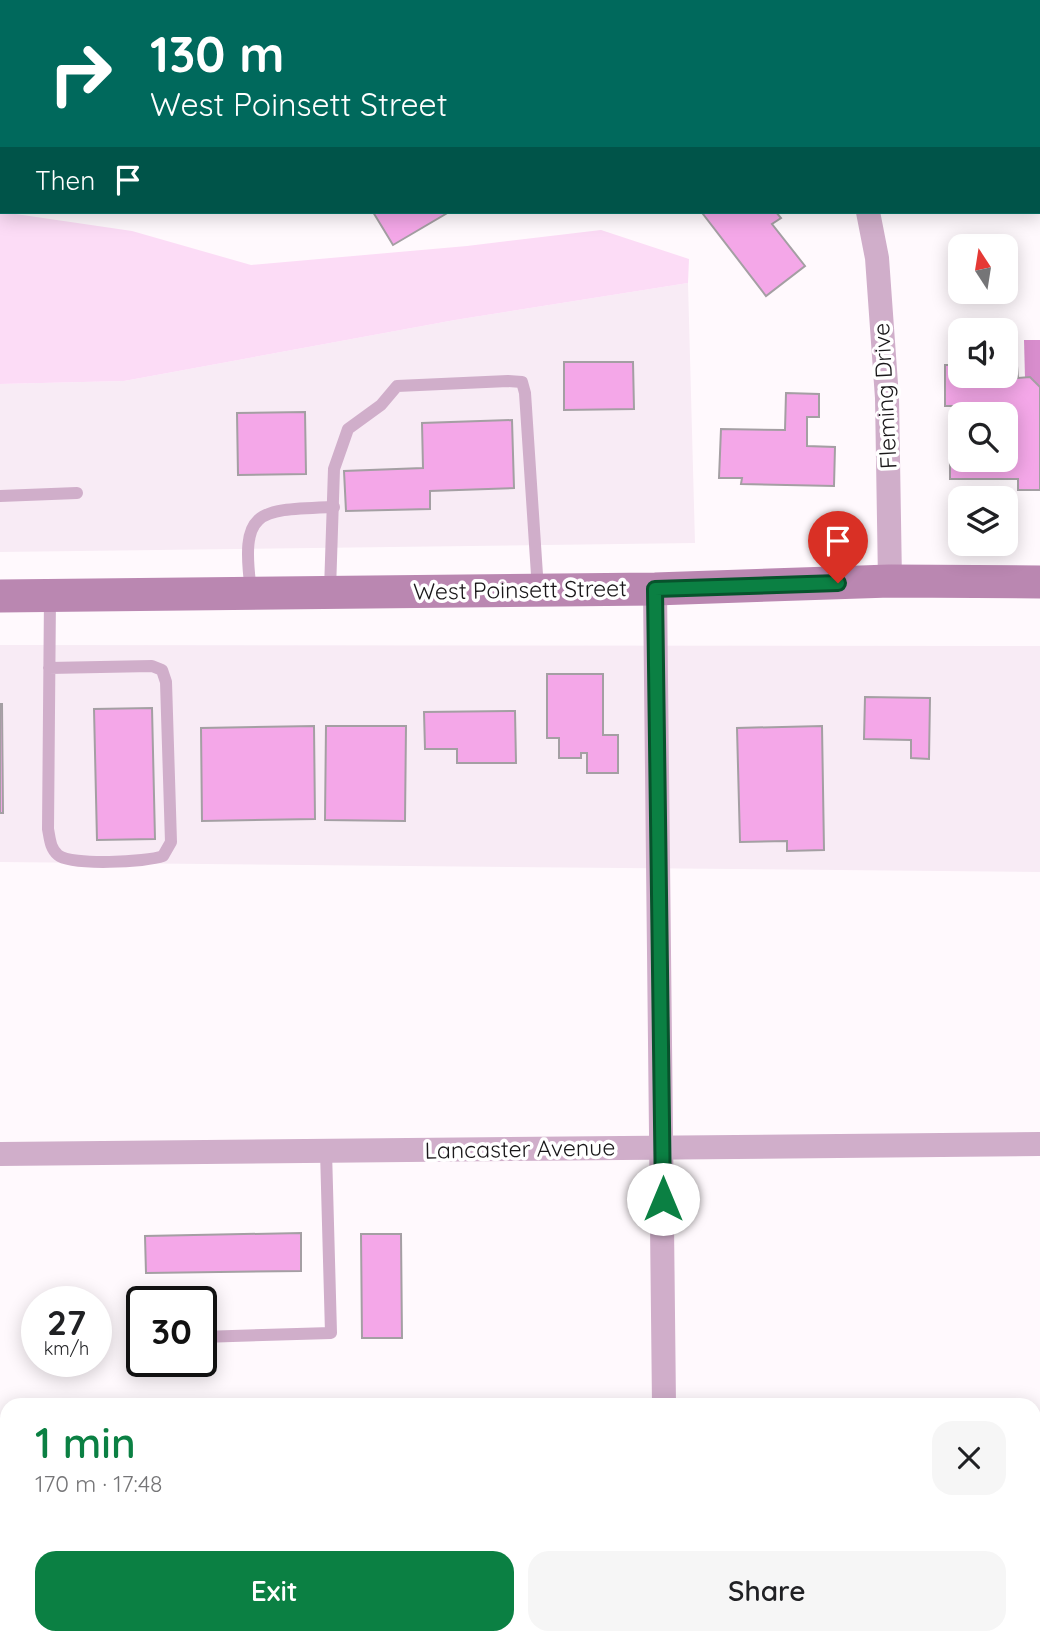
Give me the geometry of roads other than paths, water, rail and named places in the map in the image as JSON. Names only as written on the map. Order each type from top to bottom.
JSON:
[{"type":"main road","name":"West Poinsett Street","points":[[0,596],[655,589],[890,581],[1040,582]]},
{"type":"street","name":"Fleming Drive","points":[[868,214],[877,258],[887,398],[890,581]]},
{"type":"street","points":[[655,589],[664,1398]]},
{"type":"street","name":"Lancaster Avenue","points":[[0,1154],[1040,1144]]},
{"type":"lane","points":[[330,592],[334,469],[348,429],[380,405],[397,386],[522,382],[528,427],[538,590]]},
{"type":"lane","points":[[0,496],[77,494]]},
{"type":"lane","points":[[251,593],[246,539],[258,518],[281,509],[334,507]]},
{"type":"lane","points":[[49,668],[152,666],[162,670],[166,682],[171,842],[163,856],[151,861],[74,860],[60,857],[51,847],[48,829],[49,668],[50,595]]},
{"type":"lane","points":[[217,1337],[331,1333],[326,1150]]}]
